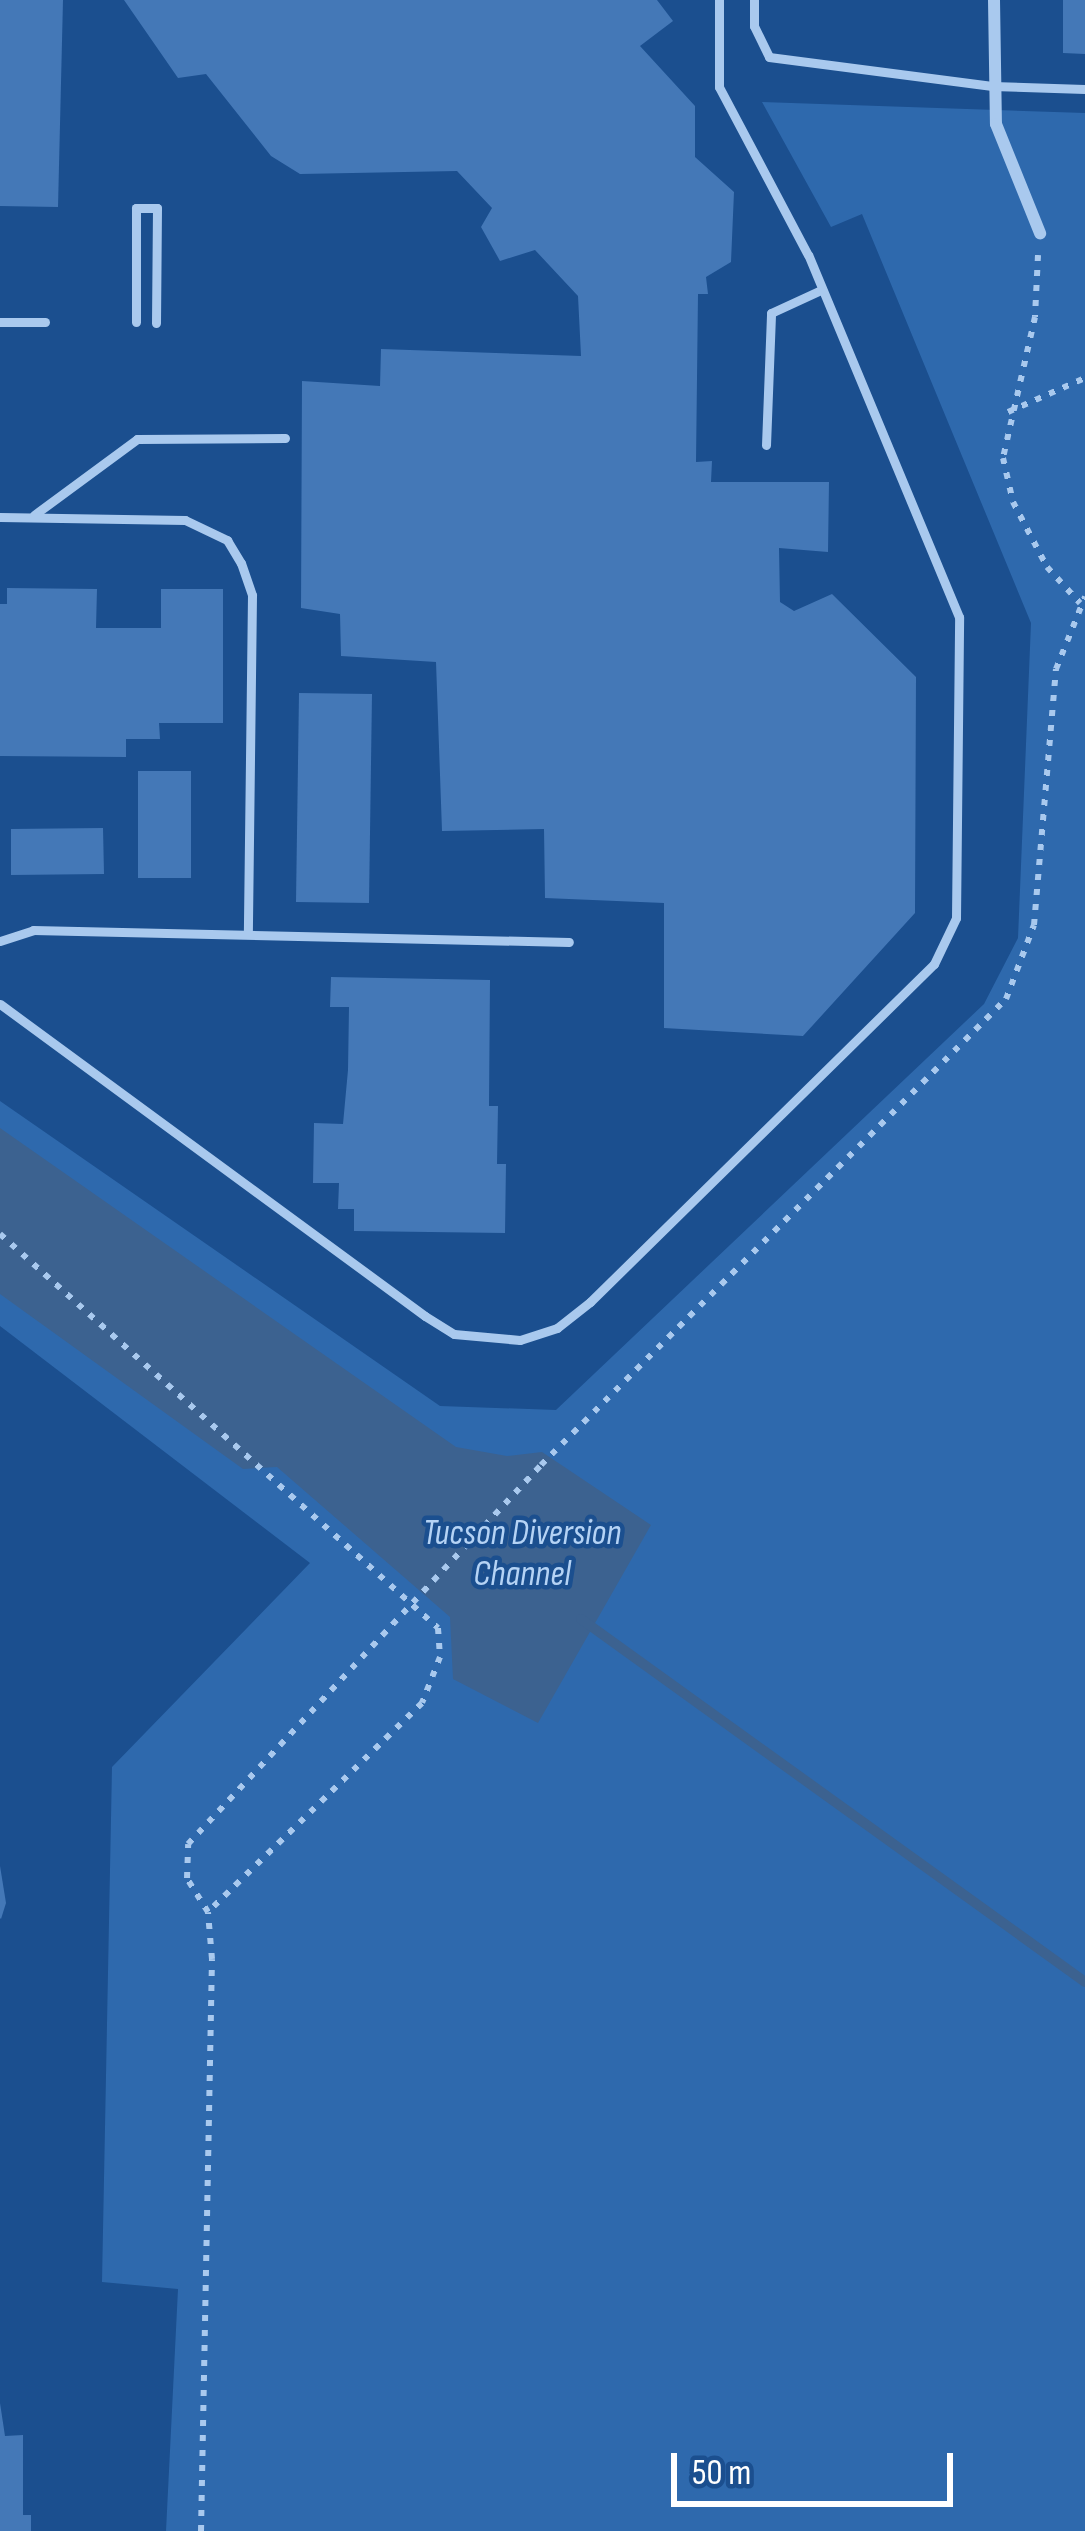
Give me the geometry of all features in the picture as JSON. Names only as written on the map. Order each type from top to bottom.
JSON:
[{"type":"street","points":[[994,0],[992,86],[1005,157],[1040,233]]},
{"type":"lane","points":[[0,1004],[454,1334],[520,1340],[557,1328],[590,1302],[934,964],[956,918],[959,617],[821,290],[719,87],[719,0]]},
{"type":"lane","points":[[754,0],[754,26],[769,57],[992,86],[1085,89]]},
{"type":"lane","points":[[136,322],[136,208],[157,208],[156,323]]},
{"type":"lane","points":[[766,445],[771,314],[821,290]]},
{"type":"lane","points":[[0,322],[45,322]]},
{"type":"lane","points":[[31,517],[137,439],[285,438]]},
{"type":"lane","points":[[0,517],[184,520],[226,540],[241,563],[252,595],[248,933]]},
{"type":"lane","points":[[0,941],[33,930],[569,942]]},
{"type":"path","points":[[201,2531],[208,1912],[187,1878],[188,1844],[542,1466],[1006,999],[1034,925],[1057,669],[1083,600],[1047,567],[1013,502],[1003,458],[1008,412],[1035,317],[1040,233]]},
{"type":"path","points":[[1008,412],[1085,378]]},
{"type":"path","points":[[0,1234],[438,1628],[440,1657],[422,1703],[208,1912]]},
{"type":"shaded area","points":[[762,102],[1085,113],[1085,2531],[166,2531],[178,2289],[102,2282],[112,1767],[310,1563],[0,1326],[0,1101],[440,1406],[556,1410],[984,1004],[1018,938],[1031,623],[862,214],[831,227]]},
{"type":"water","name":"Tucson Diversion Channel","points":[[0,1128],[456,1447],[507,1456],[542,1452],[651,1525],[538,1723],[453,1679],[450,1617],[277,1467],[243,1469],[0,1294]]},
{"type":"building","points":[[0,0],[63,0],[58,207],[0,206]]},
{"type":"building","points":[[124,0],[657,0],[673,21],[640,46],[695,106],[695,157],[734,192],[731,262],[706,277],[708,294],[698,294],[696,462],[712,461],[711,482],[829,482],[828,552],[779,548],[780,602],[794,611],[832,594],[916,677],[915,913],[803,1036],[664,1028],[664,903],[545,898],[544,829],[442,831],[436,662],[341,656],[340,614],[301,608],[302,381],[380,386],[381,349],[581,356],[578,296],[535,250],[500,261],[481,227],[492,208],[457,171],[300,174],[271,156],[206,74],[178,78]]},
{"type":"building","points":[[1063,0],[1085,0],[1085,54],[1063,53]]},
{"type":"building","points":[[7,588],[97,589],[96,628],[161,628],[161,589],[223,589],[223,723],[159,723],[160,739],[126,739],[126,757],[0,756],[0,604],[7,604]]},
{"type":"building","points":[[299,693],[372,694],[369,903],[296,902]]},
{"type":"building","points":[[138,771],[191,771],[191,878],[138,878]]},
{"type":"building","points":[[103,828],[104,874],[11,875],[11,829]]},
{"type":"building","points":[[331,977],[490,980],[489,1106],[498,1106],[497,1164],[506,1164],[505,1233],[354,1231],[354,1209],[338,1209],[339,1183],[313,1183],[314,1123],[343,1124],[348,1070],[349,1007],[330,1007]]},
{"type":"building","points":[[0,1866],[6,1903],[1,1919],[0,1918]]},
{"type":"building","points":[[0,2403],[5,2436],[23,2435],[23,2515],[31,2515],[31,2531],[0,2531]]},
{"type":"waterway","name":"Tucson Diversion Channel","points":[[581,1619],[1085,1982]]}]
